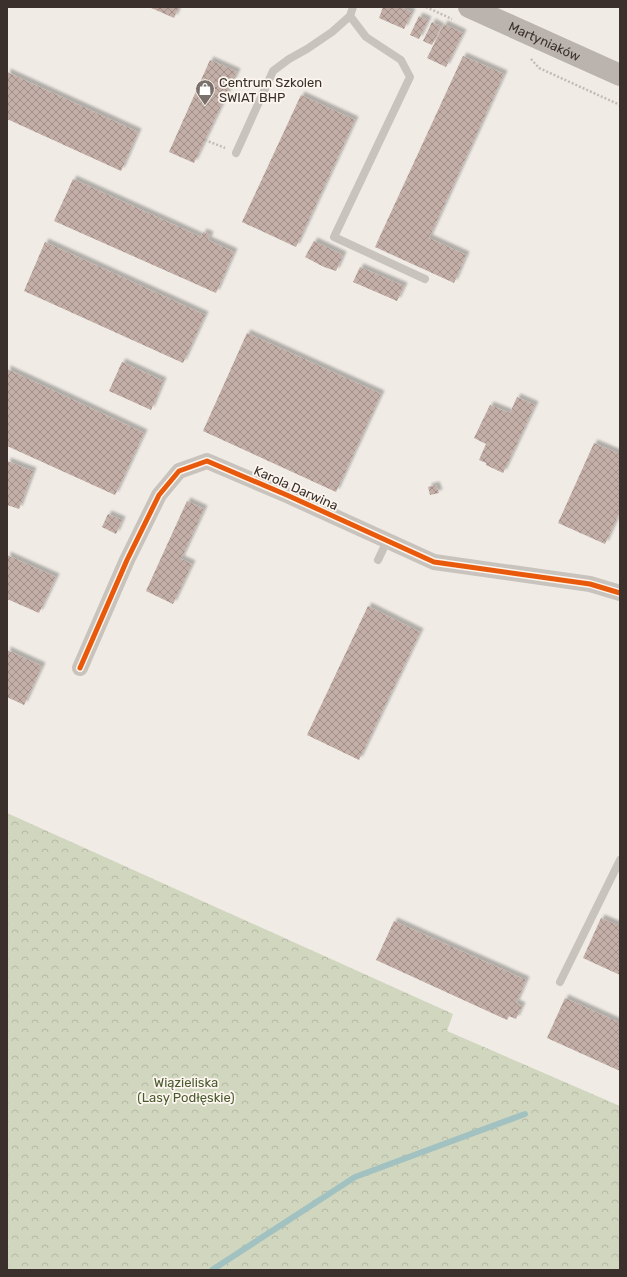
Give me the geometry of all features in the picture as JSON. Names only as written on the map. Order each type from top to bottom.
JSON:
[{"type":"main road","name":"Martyniaków","points":[[469,7],[495,16],[620,75]]},
{"type":"street","name":"Karola Darwina","points":[[80,668],[127,560],[159,495],[178,471],[207,461],[289,496],[434,562],[590,584],[620,593]]},
{"type":"lane","points":[[236,152],[273,71],[332,32],[350,16],[354,7]]},
{"type":"lane","points":[[350,16],[366,37],[401,60],[410,77],[334,237],[425,279]]},
{"type":"lane","points":[[378,560],[387,541]]},
{"type":"lane","points":[[560,982],[620,860]]},
{"type":"path","points":[[529,57],[539,68],[620,105]]},
{"type":"path","points":[[205,140],[236,152]]},
{"type":"green space","name":"Wiązieliska (Lasy Podłęskie)","points":[[7,813],[453,1014],[447,1031],[620,1106],[620,1270],[7,1270]]},
{"type":"building","points":[[149,7],[179,7],[174,18]]},
{"type":"building","points":[[383,7],[400,7],[412,12],[404,29],[379,18]]},
{"type":"building","points":[[419,16],[428,20],[419,39],[410,35]]},
{"type":"building","points":[[432,22],[441,27],[432,45],[423,41]]},
{"type":"building","points":[[444,24],[463,33],[446,67],[427,58]]},
{"type":"building","points":[[463,56],[504,74],[429,238],[466,255],[454,283],[375,247]]},
{"type":"building","name":"Centrum Szkolen SWIAT BHP","points":[[210,60],[237,72],[194,163],[169,152]]},
{"type":"building","points":[[7,72],[138,132],[121,171],[7,119]]},
{"type":"building","points":[[301,95],[355,120],[296,247],[242,222]]},
{"type":"building","points":[[73,179],[201,237],[203,232],[210,235],[208,240],[234,252],[216,293],[54,221]]},
{"type":"building","points":[[314,241],[343,255],[336,271],[324,267],[305,257]]},
{"type":"building","points":[[45,242],[205,315],[183,363],[24,291]]},
{"type":"building","points":[[360,267],[404,286],[397,301],[353,282]]},
{"type":"building","points":[[247,333],[381,394],[336,492],[203,431]]},
{"type":"building","points":[[122,362],[163,381],[151,410],[109,391]]},
{"type":"building","points":[[7,369],[144,433],[115,495],[7,446]]},
{"type":"building","points":[[517,397],[535,405],[503,473],[479,460],[486,444],[474,438],[490,405],[510,413]]},
{"type":"building","points":[[594,443],[620,454],[620,511],[605,544],[558,523]]},
{"type":"building","points":[[7,461],[33,471],[19,509],[7,505]]},
{"type":"building","points":[[436,485],[439,493],[430,495],[428,487]]},
{"type":"building","points":[[187,501],[204,509],[181,559],[192,564],[173,604],[146,591]]},
{"type":"building","points":[[108,514],[122,520],[116,534],[102,527]]},
{"type":"building","points":[[7,555],[56,577],[39,613],[7,599]]},
{"type":"building","points":[[368,606],[420,632],[359,760],[307,735]]},
{"type":"building","points":[[7,650],[42,666],[24,705],[7,697]]},
{"type":"building","points":[[601,918],[620,926],[620,975],[583,958]]},
{"type":"building","points":[[394,921],[526,980],[516,1003],[522,1006],[516,1019],[509,1016],[507,1020],[376,960]]},
{"type":"building","points":[[565,998],[620,1023],[620,1071],[547,1038]]},
{"type":"waterway","points":[[212,1270],[355,1177],[525,1114]]},
{"type":"cycle path","points":[[80,668],[127,560],[159,495],[179,471],[207,461],[289,496],[434,562],[590,584],[620,593]]},
{"type":"place","name":"Centrum Szkolen SWIAT BHP","points":[[205,106]]}]
